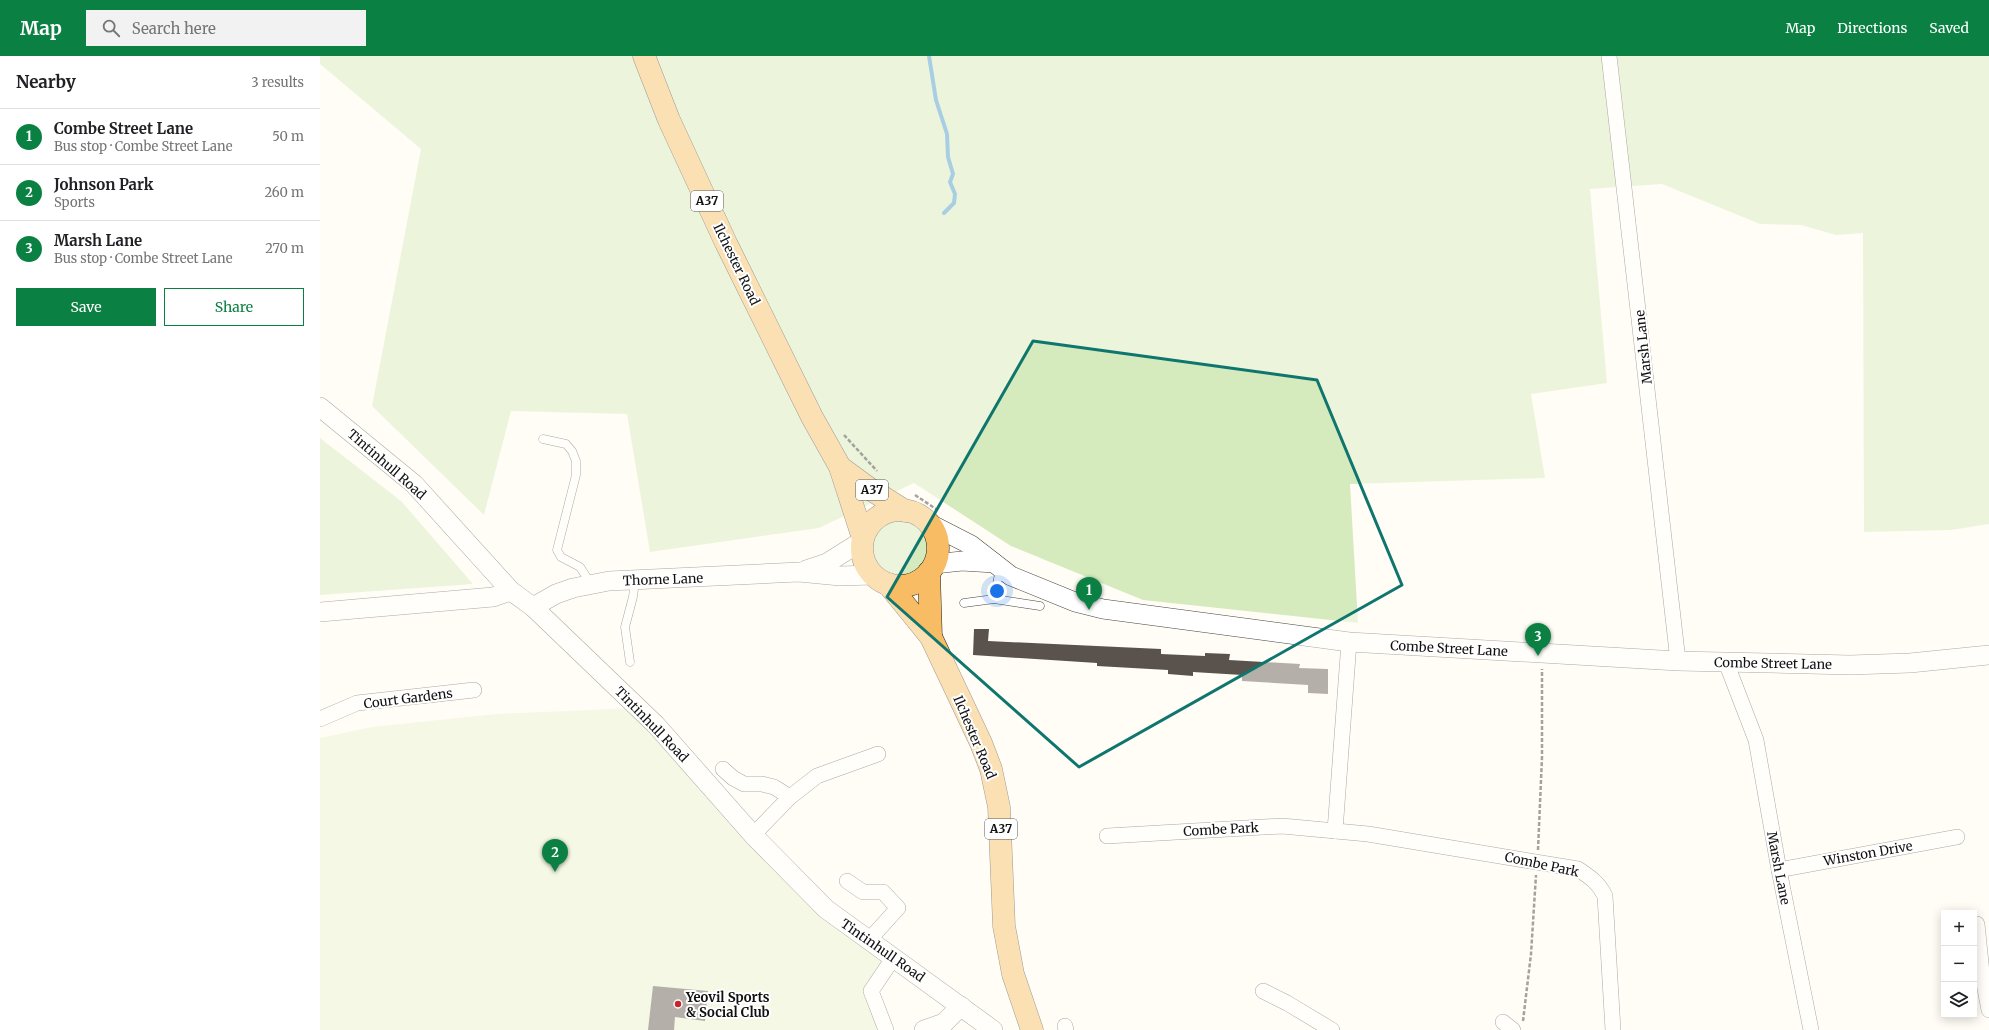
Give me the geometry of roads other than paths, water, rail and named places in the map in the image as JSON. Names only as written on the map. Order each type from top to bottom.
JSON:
[{"type":"highway","name":"Ilchester Road","points":[[644,56],[669,120],[730,250],[812,417],[840,467],[862,539]]},
{"type":"highway","name":"Ilchester Road","points":[[840,467],[870,489],[909,503]]},
{"type":"highway","name":"A37","points":[[881,580],[864,562],[862,539],[871,524],[880,516],[892,512],[909,503],[918,516],[934,517],[937,540],[931,568]]},
{"type":"highway","name":"Ilchester Road","points":[[931,568],[931,637]]},
{"type":"highway","points":[[881,580],[908,586],[920,581],[931,568]]},
{"type":"highway","name":"Ilchester Road","points":[[881,580],[931,637],[981,743],[997,794],[1002,843],[1004,926],[1013,974],[1032,1030]]},
{"type":"street","name":"Marsh Lane","points":[[1609,56],[1678,661]]},
{"type":"street","name":"Tintinhull Road","points":[[320,407],[414,484],[511,591],[533,607],[656,725],[753,835],[826,909],[994,1030]]},
{"type":"street","name":"Combe Street Lane","points":[[934,517],[1011,576],[1050,593],[1076,602],[1103,609],[1348,642],[1678,661],[1850,665],[1895,664],[1989,655]]},
{"type":"street","name":"Thorne Lane","points":[[799,572],[827,563],[862,539]]},
{"type":"street","points":[[931,568],[962,561],[997,565]]},
{"type":"street","name":"Thorne Lane","points":[[533,607],[556,594],[573,588],[635,579],[746,576],[799,572],[881,580]]},
{"type":"street","points":[[320,612],[485,598],[511,591]]},
{"type":"street","points":[[1335,831],[1348,642]]},
{"type":"street","name":"Marsh Lane","points":[[1729,661],[1729,670],[1756,740],[1779,870],[1811,1030]]},
{"type":"street","name":"Court Gardens","points":[[320,719],[357,703],[474,690]]},
{"type":"street","points":[[753,835],[790,797],[817,776],[878,754]]},
{"type":"street","points":[[723,768],[733,778],[744,784],[762,784],[774,787],[790,797]]},
{"type":"street","name":"Combe Park","points":[[1107,836],[1282,826],[1368,834],[1578,869],[1592,878],[1601,887],[1605,896],[1613,1030]]},
{"type":"street","name":"Winston Drive","points":[[1779,870],[1958,837]]},
{"type":"street","points":[[847,881],[863,892],[883,892],[898,908],[869,940]]},
{"type":"street","points":[[1978,924],[1984,943],[1989,1010]]},
{"type":"street","points":[[886,1030],[871,991],[894,957]]},
{"type":"street","points":[[1263,991],[1288,1003],[1332,1030]]},
{"type":"street","points":[[924,1030],[944,1023],[961,1006]]},
{"type":"lane","points":[[543,439],[566,444],[572,451],[576,461],[576,475],[557,550],[561,557],[580,567],[591,585]]},
{"type":"lane","points":[[994,599],[997,565]]},
{"type":"lane","points":[[630,662],[625,627],[632,601],[635,579]]},
{"type":"lane","points":[[964,603],[994,599],[1040,606]]},
{"type":"waterway","points":[[929,56],[936,100],[947,134],[948,157],[953,174],[950,182],[955,194],[954,203],[944,213]]},
{"type":"place","name":"Combe Street Lane","points":[[1089,610]]},
{"type":"place","name":"Marsh Lane","points":[[1538,656]]},
{"type":"place","name":"Johnson Park","points":[[555,872]]},
{"type":"place","name":"Yeovil Sports & Social Club","points":[[678,1004]]}]
